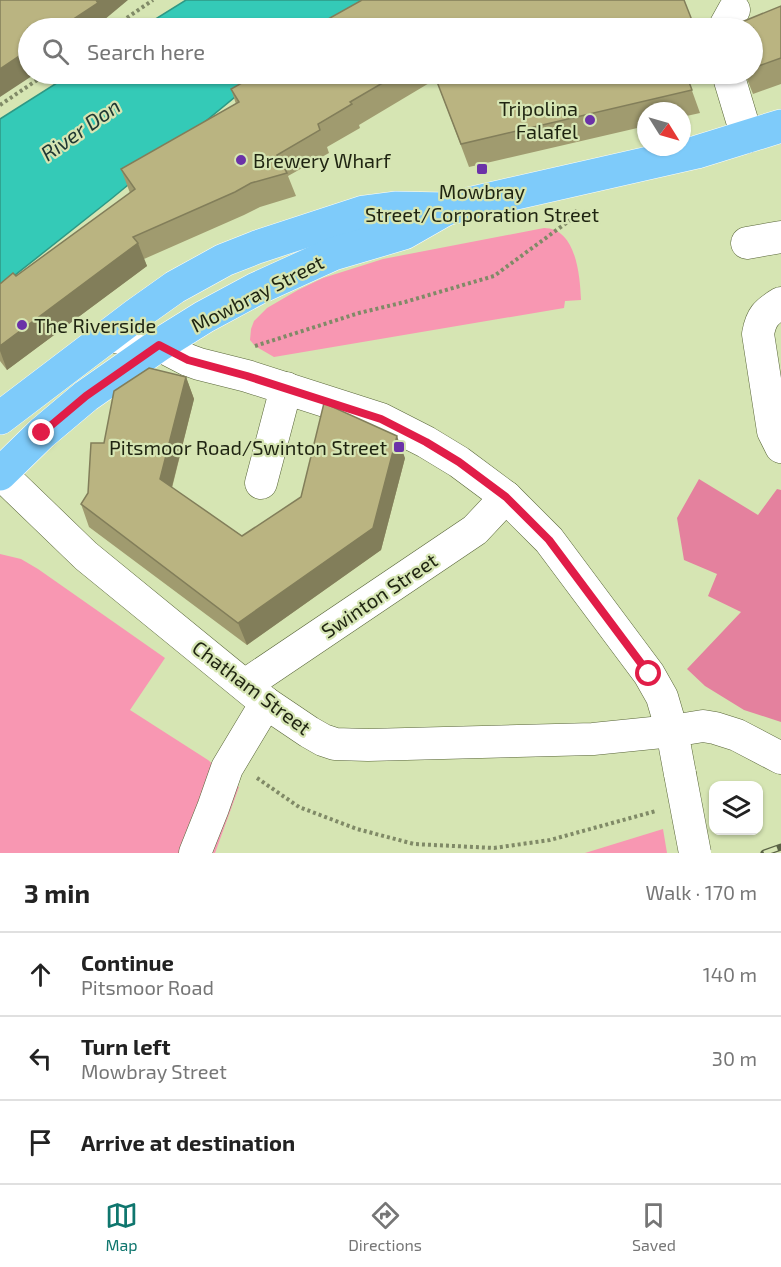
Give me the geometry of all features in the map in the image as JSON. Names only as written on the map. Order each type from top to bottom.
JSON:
[{"type":"main road","name":"Mowbray Street","points":[[0,418],[175,287],[224,260],[257,247],[364,212],[395,208],[446,209],[697,152],[781,126]]},
{"type":"main road","name":"Mowbray Street","points":[[0,473],[86,396],[204,317],[256,288],[333,254],[404,233],[446,209]]},
{"type":"street","points":[[731,84],[747,136]]},
{"type":"street","points":[[747,243],[781,237]]},
{"type":"street","points":[[781,303],[767,311],[760,323],[758,334],[773,430],[781,447]]},
{"type":"street","points":[[109,336],[159,345],[188,360],[247,376],[381,419],[459,462],[506,497],[549,540],[649,674],[662,697],[672,731],[696,853]]},
{"type":"street","points":[[261,483],[286,388]]},
{"type":"street","name":"Chatham Street","points":[[0,473],[87,556],[256,694],[323,740],[349,745],[593,739],[703,726],[737,735],[781,758]]},
{"type":"street","name":"Swinton Street","points":[[256,694],[475,530],[506,497]]},
{"type":"street","points":[[195,853],[256,694]]},
{"type":"path","points":[[127,18],[153,0]]},
{"type":"path","points":[[0,105],[31,84]]},
{"type":"path","points":[[246,347],[494,276],[573,218],[598,175]]},
{"type":"path","points":[[232,760],[298,807],[357,830],[414,844],[494,848],[550,840],[659,810]]},
{"type":"shaded area","points":[[544,228],[555,230],[570,244],[577,266],[581,300],[565,301],[564,308],[274,357],[255,346],[250,340],[254,321],[267,308],[323,278],[383,259]]},
{"type":"shaded area","points":[[699,479],[758,515],[777,489],[781,490],[781,722],[744,710],[705,686],[687,669],[741,612],[708,596],[717,574],[684,560],[677,518]]},
{"type":"shaded area","points":[[0,554],[21,559],[38,569],[165,658],[130,710],[208,760],[239,787],[215,853],[0,853]]},
{"type":"shaded area","points":[[663,829],[667,853],[585,853]]},
{"type":"water","points":[[186,0],[379,0],[349,18],[157,18]]},
{"type":"water","name":"River Don","points":[[55,84],[251,84],[0,287],[0,119]]},
{"type":"building","points":[[0,0],[96,0],[98,3],[75,18],[18,18],[18,57],[0,69]]},
{"type":"building","points":[[362,0],[684,0],[691,18],[330,18]]},
{"type":"building","points":[[781,6],[781,58],[763,64],[763,18],[752,18]]},
{"type":"building","points":[[240,84],[381,84],[318,124],[320,130],[277,155],[287,173],[251,183],[133,237],[138,243],[0,346],[0,284],[13,273],[16,276],[135,189],[121,169],[239,102],[231,89]]},
{"type":"building","points":[[438,84],[690,84],[692,90],[461,144]]},
{"type":"building","points":[[149,368],[186,377],[160,479],[242,536],[301,497],[324,403],[397,436],[373,528],[238,623],[81,504],[88,493],[91,443],[104,443],[114,391]]},
{"type":"railway","points":[[764,853],[781,847]]},
{"type":"place","name":"Tripolina Falafel","points":[[590,120]]},
{"type":"place","name":"Brewery Wharf","points":[[241,160]]},
{"type":"place","name":"Mowbray Street/Corporation Street","points":[[482,169]]},
{"type":"place","name":"The Riverside","points":[[22,325]]},
{"type":"place","name":"Pitsmoor Road/Swinton Street","points":[[399,447]]},
{"type":"route","points":[[42,433],[86,396],[159,345],[188,360],[247,376],[381,419],[459,462],[506,497],[549,540],[649,674]]}]
